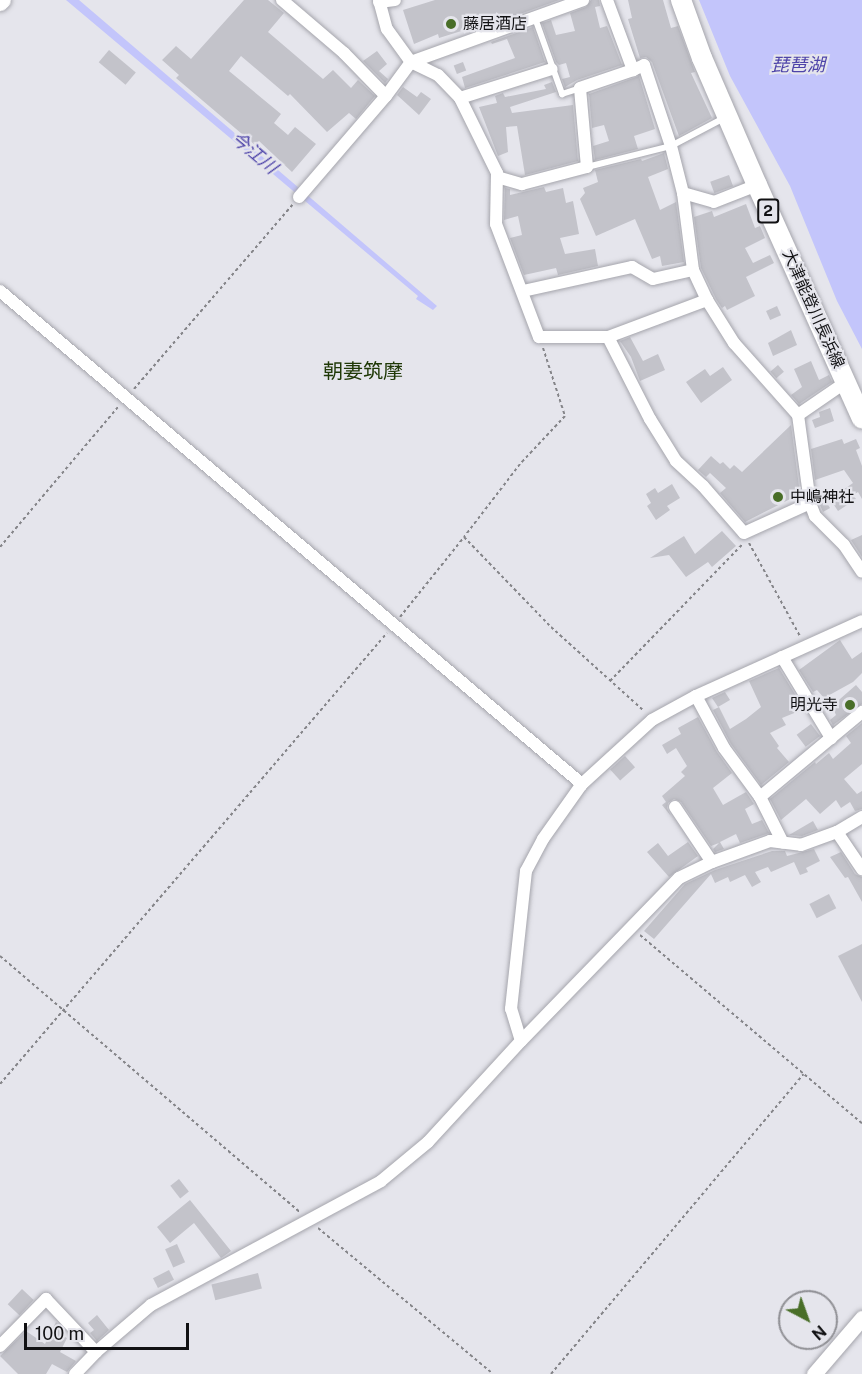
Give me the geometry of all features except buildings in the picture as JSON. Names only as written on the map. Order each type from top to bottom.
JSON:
[{"type":"main road","name":"大津能登川長浜線","points":[[681,0],[756,185],[862,419]]},
{"type":"street","points":[[282,0],[344,53],[386,96]]},
{"type":"street","points":[[395,0],[379,1],[387,28],[411,62],[438,75],[460,98],[497,172],[496,224],[539,337],[608,338],[707,300]]},
{"type":"street","points":[[301,194],[386,96],[411,62],[583,0]]},
{"type":"street","points":[[607,0],[633,70]]},
{"type":"street","points":[[497,177],[522,184],[587,166],[580,88],[644,65],[671,146],[683,193],[693,270],[707,300],[734,343],[798,415],[810,503],[815,516],[844,545],[862,572]]},
{"type":"street","points":[[460,98],[552,69]]},
{"type":"street","points":[[683,193],[714,202],[756,185]]},
{"type":"street","points":[[523,291],[632,267],[653,279],[693,270]]},
{"type":"street","points":[[0,291],[582,784]]},
{"type":"street","points":[[608,338],[650,419],[676,461],[703,486],[744,533],[810,503]]},
{"type":"street","points":[[798,415],[846,382]]},
{"type":"street","points":[[520,1041],[511,1009],[526,871],[543,839],[582,784],[652,720],[696,696],[862,621]]},
{"type":"street","points":[[782,657],[831,738]]},
{"type":"street","points":[[696,696],[724,748],[760,797],[783,843]]},
{"type":"street","points":[[760,797],[862,712]]},
{"type":"street","points":[[675,807],[712,862]]},
{"type":"street","points":[[75,1374],[96,1352],[151,1305],[381,1181],[428,1142],[520,1041],[679,878],[712,862],[770,841],[801,845],[837,832],[862,817]]},
{"type":"street","points":[[837,832],[862,869]]},
{"type":"street","points":[[0,1346],[46,1299],[96,1352]]},
{"type":"street","points":[[814,1374],[862,1318]]},
{"type":"lane","points":[[535,18],[562,94],[580,88]]},
{"type":"lane","points":[[587,166],[671,146],[727,116]]},
{"type":"path","points":[[0,547],[301,194]]},
{"type":"path","points":[[0,1084],[393,625],[520,464],[565,416],[539,337]]},
{"type":"path","points":[[464,537],[551,627],[652,720]]},
{"type":"path","points":[[610,681],[747,539],[806,646]]},
{"type":"path","points":[[631,927],[862,1123]]},
{"type":"path","points":[[0,956],[493,1374]]},
{"type":"path","points":[[551,1374],[804,1074]]},
{"type":"water","name":"今江川","points":[[66,0],[79,0],[437,306],[433,310],[416,299],[418,296]]},
{"type":"water","name":"琵琶湖","points":[[699,0],[862,0],[862,349],[837,301],[790,186],[730,76]]},
{"type":"place","name":"藤居酒店","points":[[451,24]]},
{"type":"place","name":"中嶋神社","points":[[778,497]]},
{"type":"place","name":"明光寺","points":[[850,705]]},
{"type":"district","name":"朝妻筑摩","points":[[363,371]]}]
